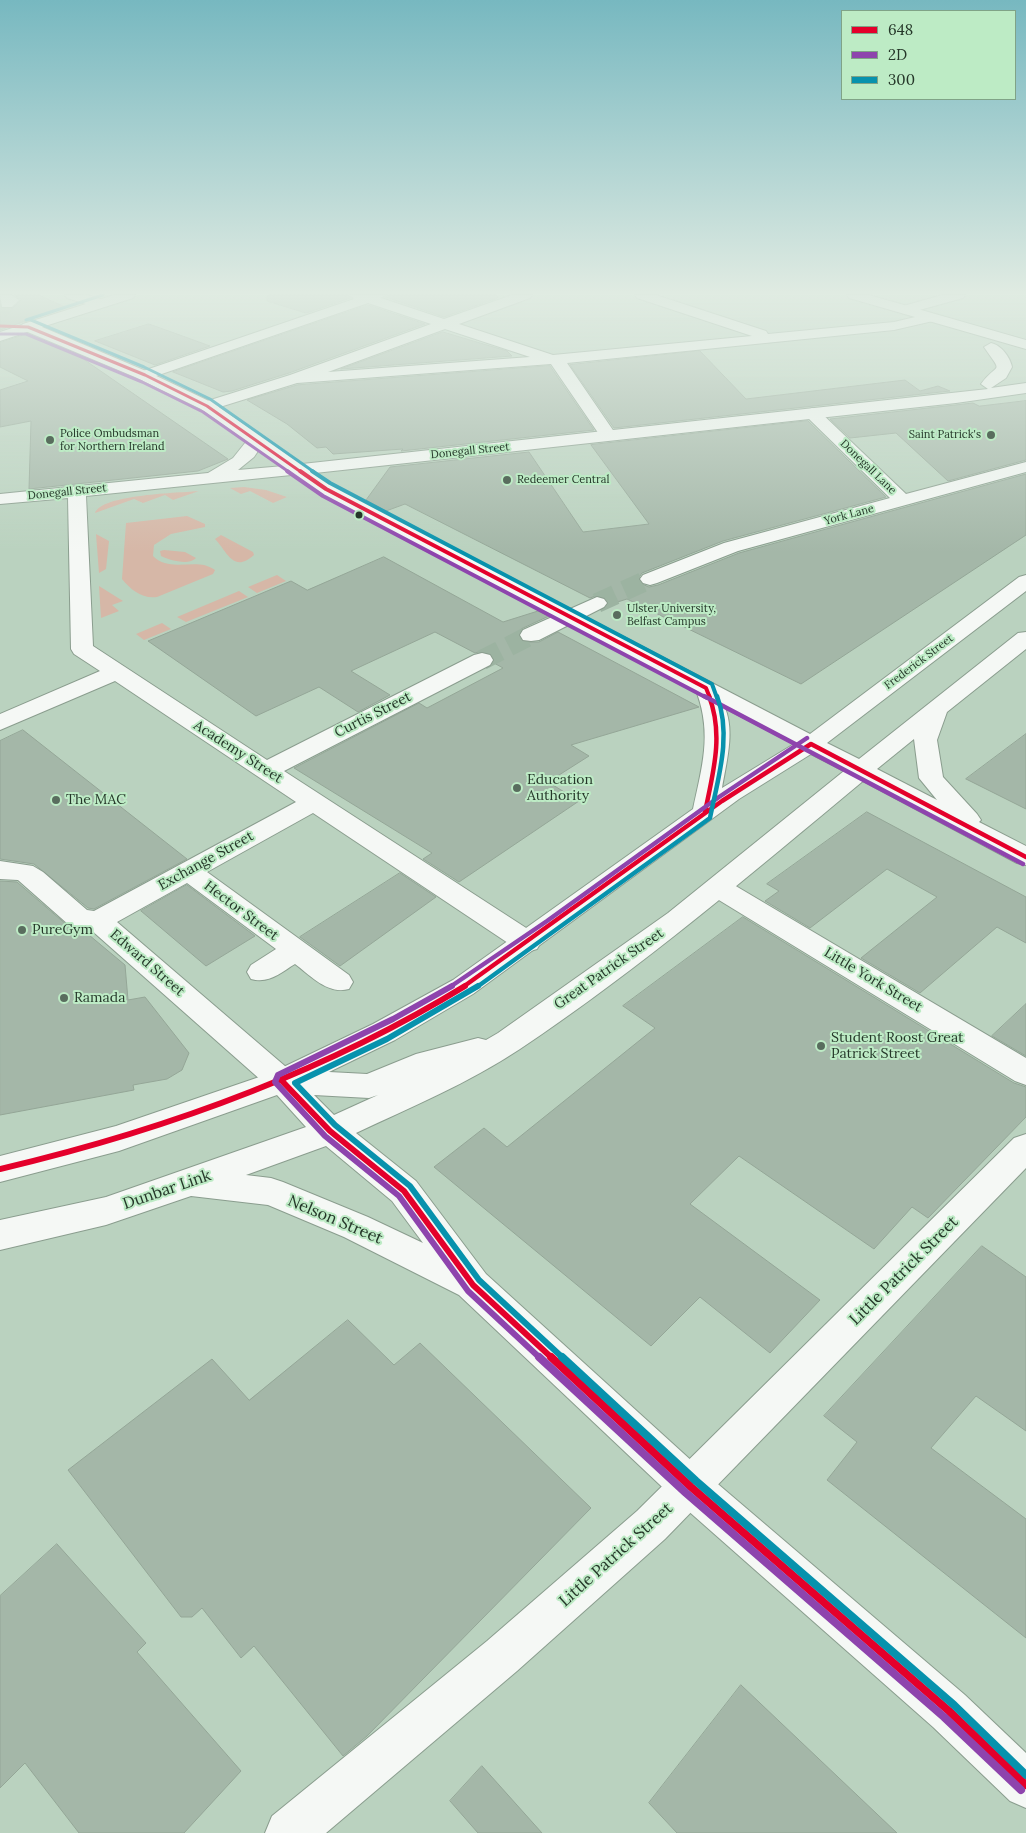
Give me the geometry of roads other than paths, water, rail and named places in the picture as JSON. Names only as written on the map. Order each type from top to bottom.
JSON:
[{"type":"street","points":[[156,381],[207,406],[295,470],[349,501],[1026,857]]},
{"type":"street","points":[[207,406],[288,381]]},
{"type":"street","points":[[572,381],[609,436]]},
{"type":"street","points":[[988,384],[994,381]]},
{"type":"street","name":"Donegall Street","points":[[939,398],[1003,381]]},
{"type":"street","name":"Donegall Street","points":[[0,499],[295,470],[1026,388]]},
{"type":"street","name":"Donegall Lane","points":[[812,413],[902,501]]},
{"type":"street","points":[[207,478],[234,467],[248,455],[255,442]]},
{"type":"street","points":[[349,501],[362,477],[379,460]]},
{"type":"street","name":"York Lane","points":[[650,580],[674,568],[730,547],[1026,468]]},
{"type":"street","name":"Academy Street","points":[[77,491],[82,649],[526,942]]},
{"type":"street","name":"Frederick Street","points":[[811,744],[1026,581]]},
{"type":"street","points":[[531,635],[597,603]]},
{"type":"street","points":[[862,770],[1026,638]]},
{"type":"street","name":"Curtis Street","points":[[266,770],[482,660]]},
{"type":"street","points":[[0,723],[116,672]]},
{"type":"street","points":[[705,812],[717,750],[716,714],[706,688]]},
{"type":"street","points":[[936,710],[926,740],[931,778],[979,833]]},
{"type":"street","points":[[0,1169],[119,1138],[282,1080],[384,1032],[463,987],[705,812],[752,780],[811,744]]},
{"type":"street","name":"Great Patrick Street","points":[[330,1131],[442,1080],[509,1041],[719,888],[862,770]]},
{"type":"street","name":"Exchange Street","points":[[98,920],[314,802]]},
{"type":"street","name":"Edward Street","points":[[0,870],[24,872],[34,878],[79,918],[98,920],[282,1080]]},
{"type":"street","name":"Hector Street","points":[[188,871],[294,951],[339,982]]},
{"type":"street","name":"Little York Street","points":[[719,888],[1026,1073]]},
{"type":"street","name":"Hector Street","points":[[261,972],[294,951]]},
{"type":"street","points":[[282,1080],[369,1086],[427,1062],[509,1041]]},
{"type":"street","name":"Nelson Street","points":[[282,1080],[330,1131],[404,1191],[473,1285],[691,1487],[949,1711],[1026,1785]]},
{"type":"street","name":"Dunbar Link","points":[[0,1235],[106,1211],[189,1183],[330,1131]]},
{"type":"street","name":"Little Patrick Street","points":[[289,1833],[502,1656],[691,1487],[1026,1147]]},
{"type":"street","name":"Nelson Street","points":[[189,1183],[271,1192],[356,1227],[473,1285]]},
{"type":"tunnel","points":[[597,603],[650,579]]},
{"type":"tunnel","points":[[482,660],[531,635]]},
{"type":"place","name":"Saint Patrick's","points":[[991,435]]},
{"type":"place","name":"Police Ombudsman for Northern Ireland","points":[[50,440]]},
{"type":"place","name":"Redeemer Central","points":[[507,480]]},
{"type":"place","name":"Ulster University, Belfast Campus","points":[[617,615]]},
{"type":"place","name":"Education Authority","points":[[517,788]]},
{"type":"place","name":"The MAC","points":[[56,800]]},
{"type":"place","name":"PureGym","points":[[22,930]]},
{"type":"place","name":"Ramada","points":[[64,998]]},
{"type":"place","name":"Student Roost Great Patrick Street","points":[[821,1046]]}]
